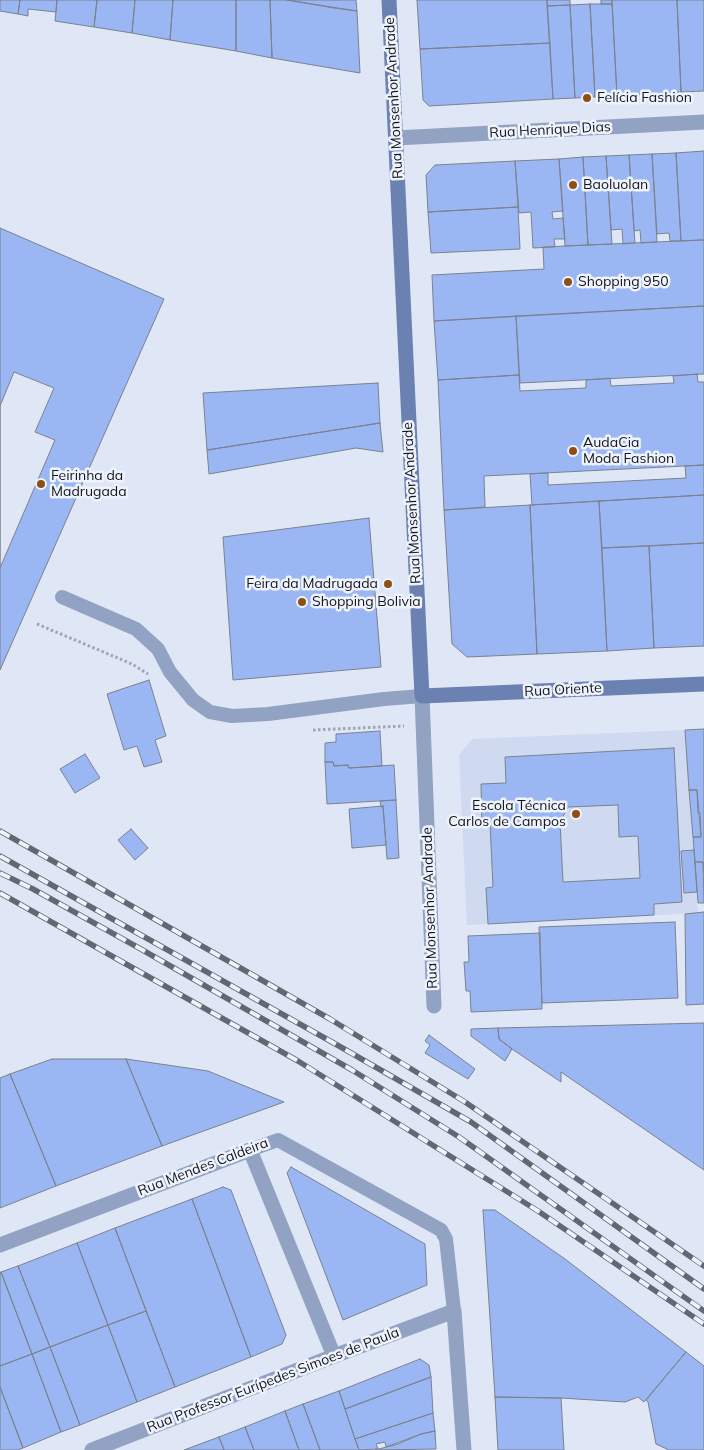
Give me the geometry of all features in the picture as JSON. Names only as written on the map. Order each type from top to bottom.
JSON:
[{"type":"main road","name":"Rua Monsenhor Andrade","points":[[389,0],[422,696]]},
{"type":"main road","name":"Rua Oriente","points":[[422,696],[704,684]]},
{"type":"street","name":"Rua Henrique Dias","points":[[396,138],[704,122]]},
{"type":"street","name":"Rua Monsenhor Andrade","points":[[422,696],[434,1006]]},
{"type":"street","name":"Rua Mendes Caldeira","points":[[0,1245],[250,1150]]},
{"type":"street","points":[[250,1150],[334,1356]]},
{"type":"street","points":[[454,1311],[464,1450]]},
{"type":"street","name":"Rua Professor Eurípedes Simoes de Paula","points":[[92,1450],[454,1311]]},
{"type":"lane","points":[[62,597],[136,629],[158,649],[170,672],[193,700],[210,712],[232,716],[268,714],[384,698],[422,696]]},
{"type":"lane","name":"Rua Mendes Caldeira","points":[[250,1150],[278,1140],[438,1228],[446,1239],[454,1311]]},
{"type":"shaded area","name":"Escola Técnica Carlos de Campos","points":[[685,730],[698,913],[467,925],[459,755],[472,739]]},
{"type":"building","points":[[0,0],[20,0],[18,14],[0,11]]},
{"type":"building","points":[[20,0],[57,0],[56,12],[28,9],[28,16],[18,14]]},
{"type":"building","points":[[57,0],[97,0],[94,27],[55,21]]},
{"type":"building","points":[[97,0],[135,0],[132,33],[94,27]]},
{"type":"building","points":[[135,0],[173,0],[170,40],[132,33]]},
{"type":"building","points":[[173,0],[236,0],[236,51],[170,40]]},
{"type":"building","points":[[236,0],[270,0],[272,58],[236,51]]},
{"type":"building","points":[[270,0],[287,0],[357,11],[360,73],[272,58]]},
{"type":"building","points":[[287,0],[356,0],[357,11],[334,8]]},
{"type":"building","points":[[417,0],[547,0],[550,43],[420,49]]},
{"type":"building","points":[[547,0],[570,0],[570,5],[547,6]]},
{"type":"building","points":[[601,0],[612,0],[612,4],[601,4]]},
{"type":"building","points":[[612,0],[677,0],[681,92],[617,96]]},
{"type":"building","points":[[677,0],[704,0],[704,91],[681,92]]},
{"type":"building","points":[[590,4],[595,97],[575,98],[570,5]]},
{"type":"building","points":[[590,4],[612,4],[617,96],[595,97]]},
{"type":"building","points":[[570,5],[575,98],[553,99],[547,6]]},
{"type":"building","points":[[550,43],[553,99],[429,106],[423,100],[420,49]]},
{"type":"building","points":[[704,151],[704,240],[681,241],[676,153]]},
{"type":"building","points":[[676,153],[681,241],[670,241],[669,233],[657,234],[652,154]]},
{"type":"building","points":[[652,154],[657,242],[641,243],[640,230],[634,231],[629,155]]},
{"type":"building","points":[[629,155],[635,243],[623,244],[622,229],[611,230],[606,156]]},
{"type":"building","points":[[606,156],[612,244],[588,245],[583,157]]},
{"type":"building","name":"Baoluolan","points":[[583,157],[588,245],[565,246],[559,159]]},
{"type":"building","points":[[559,159],[563,211],[552,212],[553,219],[563,218],[565,239],[554,239],[555,247],[533,248],[531,212],[519,213],[515,161]]},
{"type":"building","points":[[515,161],[518,207],[428,212],[426,175],[435,165]]},
{"type":"building","points":[[518,207],[520,249],[431,253],[428,212]]},
{"type":"building","name":"Feirinha da Madrugada","points":[[0,228],[164,299],[0,670]]},
{"type":"building","name":"Shopping 950","points":[[704,240],[704,306],[434,321],[432,275],[544,269],[543,247]]},
{"type":"building","points":[[704,306],[704,374],[520,383],[516,316]]},
{"type":"building","points":[[516,316],[519,375],[438,380],[434,321]]},
{"type":"building","points":[[14,372],[54,388],[35,432],[55,440],[0,568],[0,406]]},
{"type":"building","name":"AudaCia Moda Fashion","points":[[697,374],[698,382],[704,382],[704,465],[484,476],[485,507],[444,510],[438,380],[519,375],[520,391],[586,388],[586,380],[610,378],[611,386],[674,383],[673,376]]},
{"type":"building","points":[[378,383],[380,423],[207,450],[203,393]]},
{"type":"building","points":[[380,423],[383,452],[356,448],[209,474],[207,450]]},
{"type":"building","points":[[704,465],[704,495],[532,505],[530,474],[548,473],[548,485],[686,478],[685,466]]},
{"type":"building","points":[[704,495],[704,543],[602,548],[599,501]]},
{"type":"building","points":[[599,501],[607,651],[537,654],[530,505]]},
{"type":"building","points":[[530,505],[537,654],[467,657],[452,644],[444,510]]},
{"type":"building","name":"Shopping Bolivia","points":[[369,518],[381,667],[233,680],[223,537]]},
{"type":"building","points":[[704,543],[704,646],[654,648],[649,546]]},
{"type":"building","points":[[649,546],[654,648],[607,651],[602,548]]},
{"type":"building","points":[[149,680],[166,736],[155,740],[162,762],[144,767],[137,746],[124,750],[107,694]]},
{"type":"building","points":[[704,729],[704,873],[703,862],[695,862],[693,837],[701,837],[700,813],[698,813],[697,790],[689,790],[685,730]]},
{"type":"building","points":[[380,731],[382,766],[349,768],[348,765],[334,766],[333,762],[325,762],[325,743],[336,742],[336,734]]},
{"type":"building","name":"Escola Técnica Carlos de Campos","points":[[674,748],[682,902],[654,904],[654,915],[488,924],[486,888],[493,887],[490,824],[482,825],[481,784],[506,783],[505,757]],"holes":[[[618,805],[619,837],[638,836],[640,878],[563,882],[560,822],[568,807]]]},
{"type":"building","points":[[85,754],[100,778],[75,793],[60,769]]},
{"type":"building","points":[[325,762],[333,762],[334,766],[348,765],[349,768],[394,765],[396,800],[327,804]]},
{"type":"building","points":[[689,790],[697,790],[701,837],[693,837]]},
{"type":"building","points":[[396,800],[399,858],[387,859],[383,806],[381,807],[380,801]]},
{"type":"building","points":[[383,806],[386,845],[352,848],[349,809]]},
{"type":"building","points":[[131,829],[148,848],[135,860],[118,840]]},
{"type":"building","points":[[694,850],[697,892],[684,893],[681,851]]},
{"type":"building","points":[[695,862],[703,862],[704,903],[698,903]]},
{"type":"building","points":[[704,912],[704,1004],[686,1005],[685,914]]},
{"type":"building","points":[[675,922],[678,998],[542,1003],[539,927]]},
{"type":"building","points":[[540,933],[542,1009],[471,1012],[470,991],[466,991],[464,962],[469,962],[468,936]]},
{"type":"building","points":[[704,1023],[704,1170],[561,1072],[561,1082],[512,1049],[499,1039],[498,1028]]},
{"type":"building","points":[[498,1028],[499,1039],[512,1049],[505,1061],[471,1036],[471,1029]]},
{"type":"building","points":[[429,1035],[475,1069],[468,1079],[425,1053],[430,1045],[425,1041]]},
{"type":"building","points":[[52,1059],[126,1059],[162,1146],[56,1186],[10,1074]]},
{"type":"building","points":[[126,1059],[208,1071],[284,1102],[162,1146]]},
{"type":"building","points":[[10,1074],[56,1186],[0,1208],[0,1078]]},
{"type":"building","points":[[291,1167],[425,1244],[427,1285],[343,1320],[287,1173]]},
{"type":"building","points":[[223,1187],[231,1190],[286,1335],[282,1344],[251,1357],[192,1199]]},
{"type":"building","points":[[192,1199],[251,1357],[175,1387],[115,1228]]},
{"type":"building","points":[[483,1210],[495,1210],[565,1259],[686,1352],[644,1402],[638,1397],[625,1402],[561,1398],[495,1397]]},
{"type":"building","points":[[115,1228],[146,1311],[108,1325],[77,1243]]},
{"type":"building","points":[[77,1243],[108,1325],[50,1347],[18,1266]]},
{"type":"building","points":[[18,1266],[50,1347],[32,1354],[1,1272]]},
{"type":"building","points":[[0,1273],[32,1354],[0,1366]]},
{"type":"building","points":[[146,1311],[175,1387],[137,1402],[108,1325]]},
{"type":"building","points":[[108,1325],[137,1402],[80,1425],[50,1347]]},
{"type":"building","points":[[50,1347],[80,1425],[61,1432],[32,1354]]},
{"type":"building","points":[[686,1352],[704,1366],[704,1450],[669,1450],[656,1444],[648,1402],[646,1400]]},
{"type":"building","points":[[32,1354],[61,1432],[23,1448],[0,1387],[0,1366]]},
{"type":"building","points":[[420,1359],[429,1365],[431,1377],[345,1409],[339,1391]]},
{"type":"building","points":[[431,1377],[433,1413],[355,1439],[345,1409]]},
{"type":"building","points":[[0,1387],[23,1448],[17,1450],[0,1450]]},
{"type":"building","points":[[339,1391],[359,1450],[320,1450],[303,1404]]},
{"type":"building","points":[[495,1397],[561,1398],[564,1450],[498,1450]]},
{"type":"building","points":[[303,1404],[320,1450],[299,1450],[285,1411]]},
{"type":"building","points":[[285,1411],[299,1450],[254,1450],[245,1427]]},
{"type":"building","points":[[433,1413],[435,1431],[386,1447],[385,1442],[376,1444],[378,1449],[359,1450],[355,1439]]},
{"type":"building","points":[[245,1427],[254,1450],[224,1450],[219,1437]]},
{"type":"building","points":[[435,1431],[436,1449],[375,1450],[398,1444],[421,1434]]},
{"type":"building","points":[[219,1437],[224,1450],[184,1450]]},
{"type":"railway","points":[[0,831],[330,1019],[465,1102],[704,1266]]},
{"type":"railway","points":[[0,856],[471,1122],[704,1289]]},
{"type":"railway","points":[[0,873],[33,889],[139,948],[352,1070],[459,1137],[704,1311]]},
{"type":"railway","points":[[0,893],[298,1061],[538,1211],[704,1324]]},
{"type":"place","name":"Felícia Fashion","points":[[587,98]]},
{"type":"place","name":"Baoluolan","points":[[573,185]]},
{"type":"place","name":"Shopping 950","points":[[568,282]]},
{"type":"place","name":"AudaCia Moda Fashion","points":[[573,451]]},
{"type":"place","name":"Feirinha da Madrugada","points":[[41,484]]},
{"type":"place","name":"Feira da Madrugada","points":[[388,584]]},
{"type":"place","name":"Shopping Bolivia","points":[[302,602]]},
{"type":"place","name":"Escola Técnica Carlos de Campos","points":[[576,814]]}]
